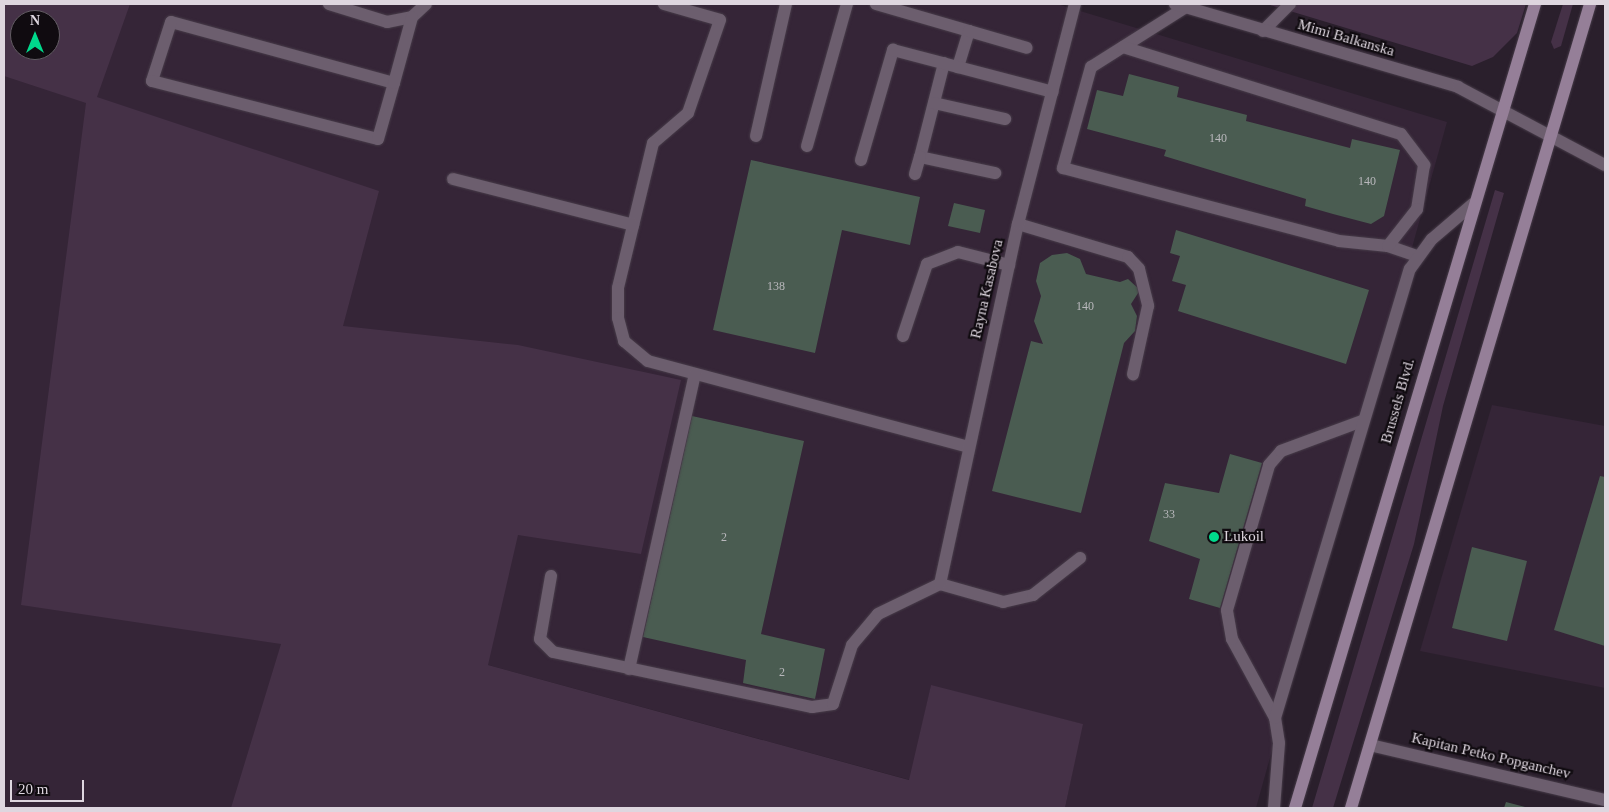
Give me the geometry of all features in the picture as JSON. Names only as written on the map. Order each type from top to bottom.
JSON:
[{"type":"main road","name":"Brussels Blvd.","points":[[1295,808],[1473,204],[1504,112],[1535,4]]},
{"type":"main road","points":[[1351,808],[1590,4]]},
{"type":"street","points":[[329,4],[388,22],[412,17],[426,4]]},
{"type":"street","points":[[664,4],[720,20],[688,113],[653,143],[618,288],[618,318],[624,341],[648,361],[968,447]]},
{"type":"street","points":[[756,136],[786,4]]},
{"type":"street","points":[[808,146],[847,4]]},
{"type":"street","points":[[876,4],[1027,48]]},
{"type":"street","name":"Rayna Kasabova","points":[[940,584],[968,447],[1018,224],[1075,4]]},
{"type":"street","points":[[1263,31],[1290,4]]},
{"type":"street","points":[[1180,6],[1123,47],[1091,67],[1064,168],[1339,241],[1388,246],[1417,256]]},
{"type":"street","name":"Mimi Balkanska","points":[[1180,6],[1458,87],[1605,165]]},
{"type":"street","points":[[394,83],[171,22],[152,81],[378,138],[394,83],[412,17]]},
{"type":"street","points":[[958,67],[969,31]]},
{"type":"street","points":[[1123,47],[1401,134],[1424,165],[1417,209],[1388,246]]},
{"type":"street","points":[[861,160],[893,50],[1052,92]]},
{"type":"street","points":[[915,174],[944,63]]},
{"type":"street","points":[[934,103],[1006,119]]},
{"type":"street","points":[[920,157],[995,173]]},
{"type":"street","points":[[453,179],[633,225]]},
{"type":"street","points":[[1275,718],[1362,421],[1417,256],[1473,204]]},
{"type":"street","points":[[1018,224],[1128,257],[1139,269],[1148,306],[1133,374]]},
{"type":"street","points":[[903,336],[926,264],[958,252],[1009,265]]},
{"type":"street","points":[[629,670],[694,374]]},
{"type":"street","points":[[1274,808],[1279,743],[1275,718],[1232,639],[1227,610],[1269,465],[1281,451],[1362,421]]},
{"type":"street","points":[[551,576],[540,639],[553,652],[629,670],[812,707],[833,704],[852,645],[878,614],[940,584],[1003,602],[1033,595],[1080,558]]},
{"type":"street","name":"Kapitan Petko Popganchev","points":[[1370,745],[1605,800]]},
{"type":"shaded area","points":[[4,4],[1057,4],[1447,122],[1256,808],[1065,808],[1082,724],[931,686],[910,780],[488,665],[449,808],[4,808]]},
{"type":"shaded area","points":[[4,4],[130,4],[97,97],[379,191],[343,326],[518,345],[681,380],[641,554],[518,535],[488,665],[909,780],[931,685],[1083,724],[1065,808],[231,808],[281,644],[21,605],[86,103],[4,76]]},
{"type":"shaded area","points":[[1267,4],[1526,4],[1517,33],[1493,57],[1472,66]]},
{"type":"shaded area","points":[[1563,4],[1573,4],[1561,46],[1554,49],[1551,42]]},
{"type":"shaded area","points":[[1495,190],[1504,193],[1443,406],[1414,544],[1333,808],[1312,808]]},
{"type":"shaded area","points":[[1492,405],[1605,426],[1605,688],[1420,651]]},
{"type":"building","points":[[1129,74],[1179,87],[1177,97],[1247,115],[1246,121],[1350,148],[1352,139],[1400,150],[1384,216],[1371,224],[1305,206],[1306,199],[1164,156],[1166,150],[1087,129],[1097,90],[1123,96]]},
{"type":"building","points":[[751,160],[920,197],[910,245],[842,230],[815,353],[713,330]]},
{"type":"building","points":[[954,203],[985,210],[980,233],[948,226]]},
{"type":"building","points":[[1176,230],[1369,290],[1346,364],[1178,311],[1186,285],[1172,281],[1180,256],[1170,253]]},
{"type":"building","points":[[1067,253],[1080,259],[1086,274],[1120,282],[1128,279],[1140,290],[1131,304],[1137,316],[1135,331],[1124,343],[1081,513],[992,491],[1031,341],[1043,344],[1034,321],[1041,296],[1036,281],[1040,263],[1052,255]]},
{"type":"building","points":[[692,416],[804,441],[761,634],[825,649],[815,699],[743,683],[746,660],[643,637]]},
{"type":"building","points":[[1230,454],[1262,463],[1220,608],[1189,599],[1200,559],[1149,541],[1165,483],[1219,493]]},
{"type":"building","points":[[1600,476],[1605,477],[1605,646],[1554,630]]},
{"type":"building","points":[[1472,547],[1527,561],[1507,641],[1452,628]]},
{"type":"building","points":[[1506,802],[1529,808],[1504,808]]},
{"type":"place","name":"Lukoil","points":[[1214,537]]}]
